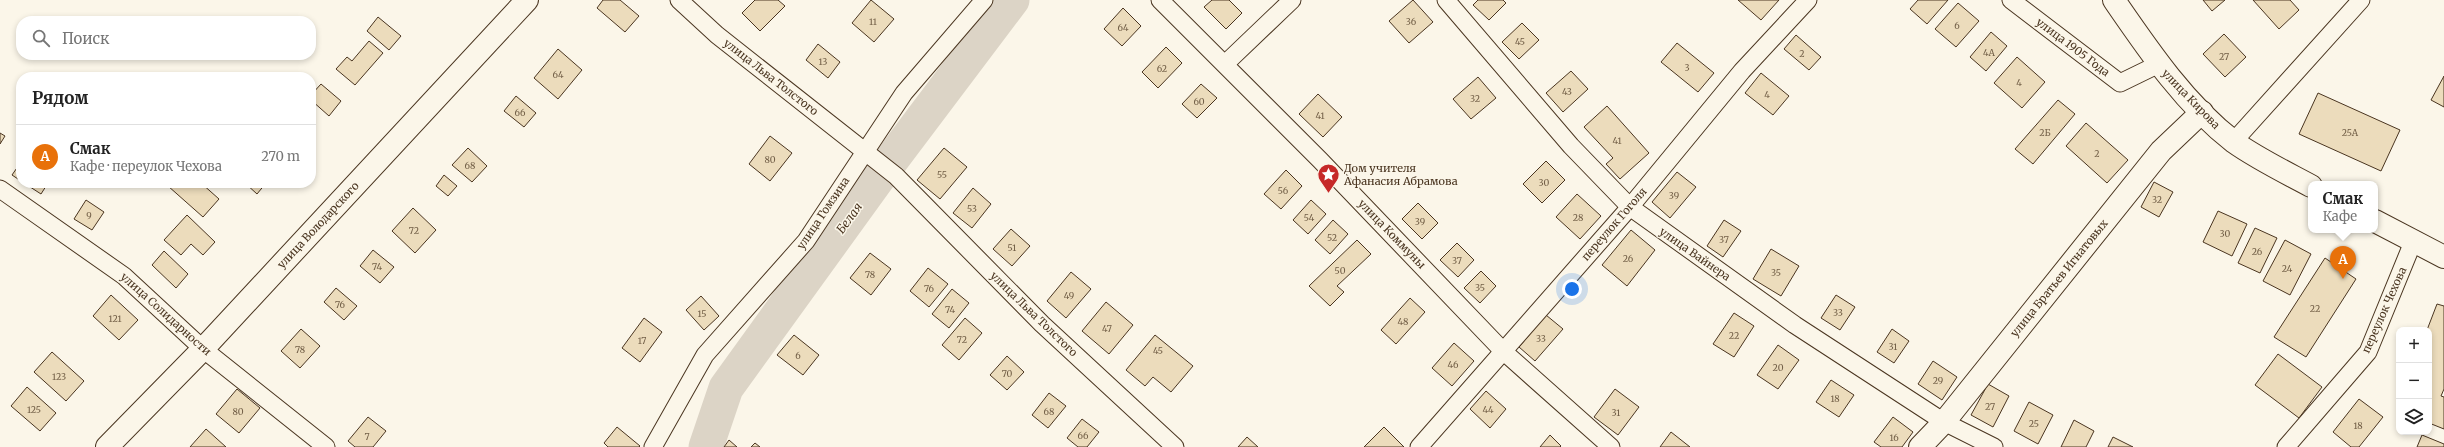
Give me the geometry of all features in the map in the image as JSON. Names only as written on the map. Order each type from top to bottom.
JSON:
[{"type":"main road","name":"улица Володарского","points":[[107,447],[203,348],[527,0]]},
{"type":"main road","name":"улица Кирова","points":[[2114,0],[2159,64],[2202,112],[2234,141],[2308,184]]},
{"type":"main road","name":"улица Братьев Игнатовых","points":[[1920,447],[1944,422],[2161,151],[2202,112]]},
{"type":"main road","points":[[2378,223],[2412,242],[2444,257]]},
{"type":"street","name":"улица Льва Толстого","points":[[680,0],[717,35],[865,150],[896,176],[1042,324],[1175,447]]},
{"type":"street","name":"улица Гомзина","points":[[653,447],[705,356],[806,241],[904,93],[984,0]]},
{"type":"street","name":"улица Коммуны","points":[[1160,0],[1320,160],[1503,351],[1611,447]]},
{"type":"street","points":[[1225,64],[1292,0]]},
{"type":"street","name":"улица Вайнера","points":[[1446,0],[1571,146],[1630,207],[1795,325],[1944,422],[1994,447]]},
{"type":"street","name":"переулок Гоголя","points":[[1419,447],[1630,207],[1742,71],[1808,0]]},
{"type":"street","name":"улица 1905 Года","points":[[2011,0],[2120,83],[2159,64]]},
{"type":"street","points":[[2234,141],[2361,0]]},
{"type":"street","name":"улица Солидарности","points":[[0,189],[124,276],[203,348],[326,447]]},
{"type":"street","name":"переулок Чехова","points":[[2286,447],[2368,352],[2412,242]]},
{"type":"building","points":[[603,0],[620,0],[639,16],[625,32],[597,8]]},
{"type":"building","points":[[755,0],[778,0],[785,6],[760,31],[742,13]]},
{"type":"building","points":[[871,0],[894,19],[874,42],[852,23]]},
{"type":"building","points":[[1212,0],[1229,0],[1242,13],[1226,29],[1204,7]]},
{"type":"building","points":[[1413,0],[1433,22],[1409,43],[1389,21]]},
{"type":"building","points":[[1478,0],[1503,0],[1506,3],[1489,20],[1473,5]]},
{"type":"building","points":[[1738,0],[1779,0],[1761,20]]},
{"type":"building","points":[[1918,0],[1948,0],[1927,24],[1910,9]]},
{"type":"building","points":[[2203,0],[2225,0],[2212,11]]},
{"type":"building","points":[[2253,0],[2290,0],[2299,10],[2279,29]]},
{"type":"building","points":[[1958,3],[1979,21],[1956,47],[1935,29]]},
{"type":"building","points":[[1123,8],[1141,26],[1122,46],[1104,29]]},
{"type":"building","points":[[378,17],[401,36],[389,50],[367,31]]},
{"type":"building","points":[[1522,23],[1539,40],[1519,59],[1502,42]]},
{"type":"building","points":[[1991,32],[2007,46],[1986,71],[1970,57]]},
{"type":"building","points":[[2224,34],[2246,57],[2225,77],[2203,54]]},
{"type":"building","points":[[1796,35],[1821,57],[1809,70],[1784,49]]},
{"type":"building","points":[[369,41],[383,53],[355,85],[336,69],[347,57],[352,61]]},
{"type":"building","points":[[1677,43],[1714,73],[1698,92],[1661,62]]},
{"type":"building","points":[[818,44],[840,62],[828,78],[806,60]]},
{"type":"building","points":[[1166,47],[1182,63],[1158,88],[1142,72]]},
{"type":"building","points":[[558,49],[582,70],[558,99],[534,78]]},
{"type":"building","points":[[2017,57],[2045,82],[2022,108],[1994,83]]},
{"type":"building","points":[[1571,71],[1588,89],[1563,112],[1546,93]]},
{"type":"building","points":[[1761,73],[1789,96],[1773,115],[1745,93]]},
{"type":"building","points":[[2444,76],[2444,107],[2431,100]]},
{"type":"building","points":[[1478,77],[1496,98],[1471,119],[1453,99]]},
{"type":"building","points":[[321,84],[341,101],[329,116],[316,104],[316,90]]},
{"type":"building","points":[[1201,84],[1217,98],[1197,118],[1182,104]]},
{"type":"building","points":[[2318,93],[2400,130],[2381,171],[2299,134]]},
{"type":"building","points":[[1318,94],[1342,117],[1323,137],[1299,114]]},
{"type":"building","points":[[516,96],[536,113],[524,127],[504,111]]},
{"type":"building","points":[[2058,100],[2075,114],[2033,164],[2015,149]]},
{"type":"building","points":[[1607,106],[1649,153],[1620,179],[1606,164],[1613,158],[1584,127]]},
{"type":"building","points":[[2086,123],[2128,160],[2107,183],[2066,146]]},
{"type":"building","points":[[0,133],[5,136],[0,144]]},
{"type":"building","points":[[770,136],[792,153],[770,181],[749,164]]},
{"type":"building","points":[[468,148],[487,166],[472,182],[452,165]]},
{"type":"building","points":[[944,148],[967,167],[940,199],[917,180]]},
{"type":"building","points":[[1546,161],[1565,180],[1542,203],[1523,184]]},
{"type":"building","points":[[16,169],[16,178],[12,175]]},
{"type":"building","points":[[1286,170],[1302,186],[1281,209],[1264,194]]},
{"type":"building","points":[[1677,172],[1696,187],[1670,218],[1652,202]]},
{"type":"building","points":[[444,175],[457,186],[448,196],[436,186]]},
{"type":"building","points":[[2154,182],[2173,192],[2159,217],[2141,207]]},
{"type":"building","points":[[32,188],[45,188],[41,194]]},
{"type":"building","points":[[170,188],[207,188],[219,199],[203,217]]},
{"type":"building","points":[[250,188],[262,188],[257,194]]},
{"type":"building","points":[[973,188],[991,204],[972,228],[953,213]]},
{"type":"building","points":[[1577,194],[1601,216],[1580,239],[1556,217]]},
{"type":"building","points":[[86,200],[104,212],[92,230],[74,219]]},
{"type":"building","points":[[1311,200],[1326,214],[1308,234],[1293,220]]},
{"type":"building","points":[[1418,203],[1438,223],[1422,239],[1402,219]]},
{"type":"building","points":[[413,208],[436,230],[415,253],[392,231]]},
{"type":"building","points":[[2218,211],[2247,224],[2232,256],[2203,242]]},
{"type":"building","points":[[187,215],[215,242],[203,255],[191,244],[181,255],[164,240]]},
{"type":"building","points":[[1333,220],[1348,234],[1330,254],[1315,240]]},
{"type":"building","points":[[1724,220],[1741,231],[1723,257],[1707,246]]},
{"type":"building","points":[[2255,228],[2277,238],[2260,273],[2238,263]]},
{"type":"building","points":[[1011,229],[1030,246],[1012,266],[993,249]]},
{"type":"building","points":[[1631,230],[1655,250],[1627,286],[1602,265]]},
{"type":"building","points":[[1357,240],[1371,254],[1337,286],[1344,292],[1330,306],[1309,286]]},
{"type":"building","points":[[2285,240],[2311,254],[2290,295],[2263,281]]},
{"type":"building","points":[[1457,243],[1474,260],[1458,277],[1440,260]]},
{"type":"building","points":[[1771,249],[1799,266],[1781,296],[1753,279]]},
{"type":"building","points":[[373,250],[394,267],[380,283],[360,266]]},
{"type":"building","points":[[164,251],[188,274],[176,288],[152,265]]},
{"type":"building","points":[[870,253],[891,269],[871,295],[850,278]]},
{"type":"building","points":[[2325,258],[2356,279],[2306,357],[2274,337]]},
{"type":"building","points":[[928,268],[948,284],[929,307],[910,291]]},
{"type":"building","points":[[1481,271],[1496,286],[1480,303],[1464,288]]},
{"type":"building","points":[[1071,272],[1091,289],[1066,318],[1047,301]]},
{"type":"building","points":[[336,288],[357,306],[344,320],[324,302]]},
{"type":"building","points":[[952,289],[969,303],[949,328],[932,314]]},
{"type":"building","points":[[111,295],[138,320],[119,340],[93,316]]},
{"type":"building","points":[[1836,295],[1855,307],[1840,330],[1821,318]]},
{"type":"building","points":[[701,296],[719,316],[704,330],[686,310]]},
{"type":"building","points":[[1410,298],[1425,312],[1396,344],[1381,330]]},
{"type":"building","points":[[1106,302],[1133,325],[1109,354],[1082,331]]},
{"type":"building","points":[[2437,304],[2444,306],[2444,389],[2441,396],[2444,397],[2444,429],[2432,424],[2432,327],[2428,327]]},
{"type":"building","points":[[1734,313],[1754,326],[1734,357],[1713,344]]},
{"type":"building","points":[[1546,315],[1563,329],[1535,361],[1519,347]]},
{"type":"building","points":[[644,318],[662,332],[640,362],[622,348]]},
{"type":"building","points":[[965,318],[982,333],[959,360],[942,345]]},
{"type":"building","points":[[301,329],[320,346],[300,368],[281,351]]},
{"type":"building","points":[[1892,329],[1909,341],[1894,363],[1877,352]]},
{"type":"building","points":[[794,335],[819,355],[803,375],[777,355]]},
{"type":"building","points":[[1155,335],[1193,366],[1171,392],[1153,377],[1145,386],[1126,370]]},
{"type":"building","points":[[1454,343],[1474,361],[1452,386],[1432,368]]},
{"type":"building","points":[[1778,345],[1799,360],[1778,389],[1757,375]]},
{"type":"building","points":[[52,352],[84,381],[66,401],[34,372]]},
{"type":"building","points":[[2278,354],[2322,387],[2299,418],[2255,385]]},
{"type":"building","points":[[1007,356],[1024,372],[1007,390],[990,375]]},
{"type":"building","points":[[1933,361],[1957,377],[1942,400],[1918,384]]},
{"type":"building","points":[[1831,380],[1854,395],[1839,417],[1816,402]]},
{"type":"building","points":[[1988,384],[2009,396],[1993,427],[1971,415]]},
{"type":"building","points":[[27,387],[56,413],[40,431],[11,406]]},
{"type":"building","points":[[237,389],[260,408],[239,433],[216,414]]},
{"type":"building","points":[[1615,389],[1639,407],[1618,435],[1594,417]]},
{"type":"building","points":[[1486,391],[1506,409],[1490,428],[1470,409]]},
{"type":"building","points":[[1049,393],[1066,406],[1048,428],[1032,415]]},
{"type":"building","points":[[2359,399],[2383,417],[2359,447],[2351,447],[2333,432]]},
{"type":"building","points":[[2029,402],[2053,415],[2038,444],[2014,431]]},
{"type":"building","points":[[368,417],[386,431],[373,447],[355,447],[348,441]]},
{"type":"building","points":[[1893,417],[1913,432],[1902,447],[1881,447],[1874,442]]},
{"type":"building","points":[[1082,419],[1099,432],[1087,447],[1078,447],[1067,438]]},
{"type":"building","points":[[2074,420],[2094,431],[2086,447],[2061,447]]},
{"type":"building","points":[[617,427],[640,446],[608,447],[604,443]]},
{"type":"building","points":[[1384,427],[1404,447],[1364,447]]},
{"type":"building","points":[[206,429],[226,447],[190,447]]},
{"type":"building","points":[[1671,432],[1690,447],[1660,447]]},
{"type":"building","points":[[1550,435],[1561,446],[1540,447]]},
{"type":"building","points":[[2422,435],[2444,444],[2444,447],[2417,447]]},
{"type":"building","points":[[1247,437],[1258,447],[1238,447]]},
{"type":"building","points":[[2113,437],[2133,447],[2108,447]]},
{"type":"building","points":[[729,440],[737,447],[724,447]]},
{"type":"building","points":[[755,443],[760,447],[751,447]]},
{"type":"waterway","name":"Белая","points":[[706,447],[726,388],[880,175],[1012,0]]},
{"type":"place","name":"Дом учителя Афанасия Абрамова","points":[[1329,194]]},
{"type":"place","name":"Смак","points":[[2343,279]]}]
